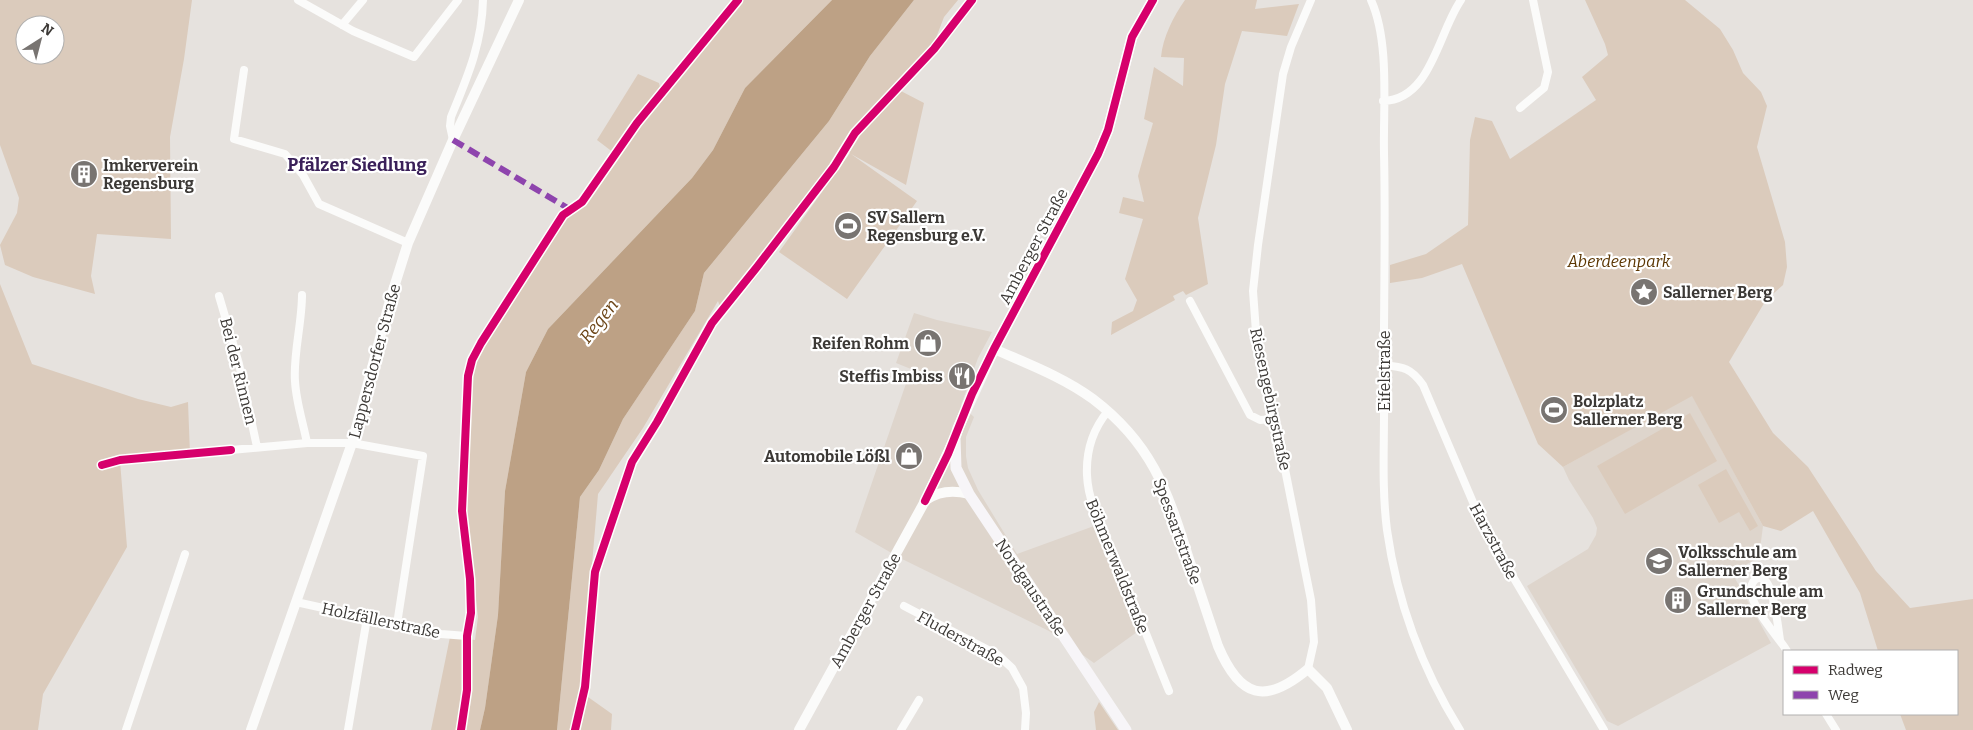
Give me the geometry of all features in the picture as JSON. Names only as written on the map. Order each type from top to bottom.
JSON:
[{"type":"main road","name":"Amberger Straße","points":[[955,438],[972,394],[994,349],[1098,154],[1109,125],[1132,37],[1153,0]]},
{"type":"main road","name":"Nordgaustraße","points":[[955,438],[956,468],[969,494],[1126,730]]},
{"type":"street","points":[[298,0],[342,25],[414,57],[458,0]]},
{"type":"street","points":[[342,25],[363,0]]},
{"type":"street","points":[[453,140],[450,126],[451,117],[474,62],[479,38],[483,0]]},
{"type":"street","name":"Lappersdorfer Straße","points":[[251,730],[352,443],[390,300],[408,243],[453,140],[519,0]]},
{"type":"street","points":[[952,24],[972,0]]},
{"type":"street","name":"Riesengebirgstraße","points":[[1308,669],[1314,642],[1311,600],[1275,419],[1261,363],[1256,332],[1253,291],[1283,74],[1291,47],[1311,0]]},
{"type":"street","name":"Eifelstraße","points":[[1371,0],[1380,24],[1382,42],[1385,220],[1384,496],[1387,528],[1393,565],[1414,638],[1441,697],[1460,730]]},
{"type":"street","points":[[1383,101],[1401,99],[1419,83],[1426,72],[1449,18],[1461,0]]},
{"type":"street","points":[[1520,108],[1544,88],[1548,72],[1533,0]]},
{"type":"street","points":[[244,70],[234,139],[285,154],[303,176],[319,204],[408,243]]},
{"type":"street","points":[[302,295],[294,379],[307,443]]},
{"type":"street","name":"Bei der Rinnen","points":[[219,296],[239,364],[258,446]]},
{"type":"street","points":[[1190,301],[1250,415],[1260,420],[1275,419]]},
{"type":"street","name":"Spessartstraße","points":[[994,349],[1061,380],[1092,398],[1108,411],[1142,448],[1162,480],[1218,646],[1226,665],[1235,678],[1243,685],[1252,689],[1274,691],[1293,681],[1308,669]]},
{"type":"street","name":"Harzstraße","points":[[1383,365],[1402,366],[1412,371],[1424,385],[1492,543],[1604,730]]},
{"type":"street","name":"Böhmerwaldstraße","points":[[1108,411],[1098,423],[1090,448],[1087,475],[1088,490],[1169,691]]},
{"type":"street","name":"Amberger Straße","points":[[799,730],[925,501],[955,438]]},
{"type":"street","points":[[231,450],[258,446],[307,443],[352,443],[423,456],[397,624]]},
{"type":"street","points":[[925,501],[933,495],[950,491],[969,494]]},
{"type":"street","points":[[126,730],[185,554]]},
{"type":"street","points":[[1780,640],[1770,587],[1765,580],[1756,579],[1752,584],[1751,595],[1766,623],[1786,650]]},
{"type":"street","name":"Holzfällerstraße","points":[[296,602],[441,634],[467,636]]},
{"type":"street","name":"Fluderstraße","points":[[904,606],[998,655],[1012,668],[1023,688],[1025,730]]},
{"type":"street","points":[[348,730],[367,618]]},
{"type":"street","points":[[1308,669],[1326,688],[1347,730]]},
{"type":"street","points":[[901,730],[919,700]]},
{"type":"street","points":[[1827,715],[1836,730]]},
{"type":"shaded area","points":[[914,313],[992,332],[978,358],[961,405],[974,417],[966,437],[966,456],[968,468],[978,490],[1017,554],[1094,526],[1137,632],[1094,663],[1049,631],[902,559],[855,532],[911,369],[896,363]]},
{"type":"shaded area","name":"Volksschule am Sallerner Berg","points":[[1692,395],[1763,526],[1759,557],[1732,573],[1771,643],[1618,726],[1607,721],[1527,586],[1588,549],[1596,535],[1597,528],[1593,518],[1563,467]]},
{"type":"green space","points":[[0,0],[192,0],[170,137],[171,239],[97,234],[91,276],[95,294],[33,277],[5,265],[0,245],[17,213],[19,198],[0,145]]},
{"type":"green space","points":[[733,0],[832,0],[745,88],[713,150],[692,178],[548,329],[526,372],[505,491],[498,615],[485,708],[480,730],[431,730],[450,637],[475,640],[478,617],[465,509],[470,374],[481,346],[565,217],[583,205],[614,153],[597,140],[638,74],[659,83],[660,87]]},
{"type":"green space","points":[[914,0],[958,0],[944,17],[928,59],[899,90],[924,103],[906,185],[851,154],[917,201],[847,299],[779,252],[850,153],[847,151],[837,168],[754,280],[723,315],[718,301],[643,428],[598,494],[578,730],[557,730],[580,497],[599,470],[623,419],[695,311],[704,273],[829,121],[870,56]]},
{"type":"green space","points":[[1185,0],[1257,0],[1255,9],[1299,4],[1287,36],[1242,31],[1225,84],[1216,145],[1198,218],[1208,284],[1186,295],[1183,291],[1173,296],[1175,300],[1111,335],[1112,322],[1133,311],[1137,300],[1125,279],[1143,219],[1119,213],[1123,197],[1144,202],[1138,176],[1153,123],[1144,119],[1154,67],[1183,86],[1184,58],[1161,57],[1169,27]]},
{"type":"green space","name":"Aberdeenpark","points":[[1585,0],[1685,0],[1720,29],[1733,50],[1743,73],[1761,92],[1767,106],[1757,147],[1785,242],[1787,267],[1783,285],[1766,300],[1729,362],[1773,433],[1808,467],[1876,571],[1910,608],[1973,599],[1973,730],[1906,730],[1900,715],[1958,715],[1958,650],[1878,650],[1860,593],[1813,511],[1781,531],[1763,526],[1692,396],[1563,467],[1538,444],[1462,264],[1422,278],[1390,283],[1390,265],[1426,254],[1468,225],[1470,140],[1475,117],[1492,121],[1510,159],[1596,100],[1582,77],[1608,55]]},
{"type":"green space","points":[[0,284],[32,364],[138,399],[171,407],[188,402],[190,454],[120,461],[127,547],[43,694],[38,730],[0,730]]},
{"type":"green space","points":[[1690,413],[1717,461],[1625,514],[1597,466]]},
{"type":"green space","points":[[1726,469],[1758,526],[1750,531],[1739,512],[1719,523],[1698,485]]},
{"type":"green space","points":[[588,697],[612,714],[611,730],[580,730]]},
{"type":"green space","points":[[1099,702],[1118,730],[1096,730],[1094,712]]},
{"type":"water","name":"Regen","points":[[832,0],[914,0],[870,56],[829,121],[704,273],[695,311],[623,419],[599,470],[580,497],[557,730],[480,730],[485,708],[498,615],[505,491],[526,372],[548,329],[692,178],[713,150],[745,88]]},
{"type":"marked path","points":[[453,140],[571,210]]},
{"type":"cycle path","points":[[461,730],[467,690],[467,636],[471,613],[470,579],[462,511],[468,376],[472,360],[563,215],[582,202],[637,123],[738,0]]},
{"type":"cycle path","points":[[575,730],[585,687],[595,572],[632,462],[657,422],[712,323],[834,167],[855,133],[934,49],[972,0]]},
{"type":"cycle path","points":[[925,501],[948,454],[972,394],[994,349],[1098,154],[1108,130],[1132,37],[1153,0]]},
{"type":"cycle path","points":[[102,465],[120,460],[231,450]]},
{"type":"place","name":"Imkerverein Regensburg","points":[[84,174]]},
{"type":"place","name":"SV Sallern Regensburg e.V.","points":[[848,226]]},
{"type":"place","name":"Sallerner Berg","points":[[1644,292]]},
{"type":"place","name":"Reifen Rohm","points":[[928,343]]},
{"type":"place","name":"Steffis Imbiss","points":[[962,376]]},
{"type":"place","name":"Bolzplatz Sallerner Berg","points":[[1554,410]]},
{"type":"place","name":"Automobile Lößl","points":[[909,456]]},
{"type":"place","name":"Volksschule am Sallerner Berg","points":[[1659,561]]},
{"type":"place","name":"Grundschule am Sallerner Berg","points":[[1678,600]]},
{"type":"district","name":"Pfälzer Siedlung","points":[[357,165]]}]
